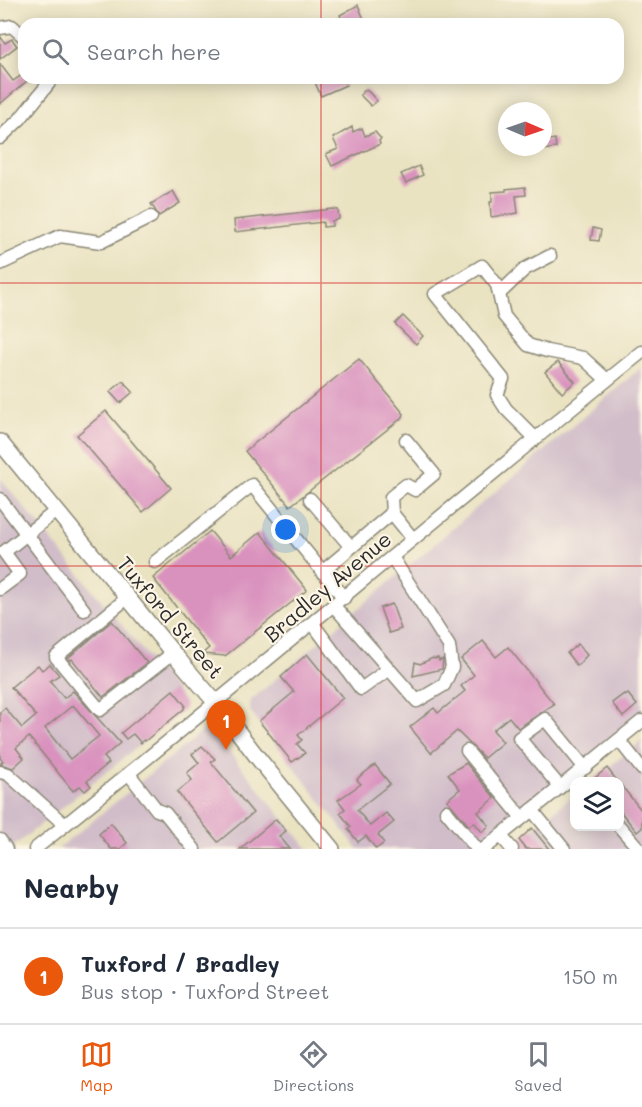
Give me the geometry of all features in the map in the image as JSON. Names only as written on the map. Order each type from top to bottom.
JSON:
[{"type":"main road","name":"Tuxford Street","points":[[2,450],[216,704],[332,849]]},
{"type":"street","points":[[0,28],[12,26],[18,32]]},
{"type":"street","points":[[0,138],[20,119],[49,84]]},
{"type":"street","points":[[0,264],[60,236],[101,242],[151,217]]},
{"type":"street","points":[[499,294],[525,269],[550,256]]},
{"type":"street","points":[[535,438],[506,409],[497,394],[503,379],[435,294],[482,266],[497,285],[504,316],[528,345],[583,358],[607,380]]},
{"type":"street","name":"Bradley Avenue","points":[[35,849],[216,704],[535,438],[642,352]]},
{"type":"street","points":[[406,440],[434,474],[415,490],[406,485],[392,497],[392,513],[413,539]]},
{"type":"street","points":[[155,562],[252,485],[321,572],[339,602],[389,669],[417,702],[444,685],[452,667],[449,646],[392,557]]},
{"type":"street","points":[[0,499],[84,610]]},
{"type":"street","points":[[310,499],[351,547]]},
{"type":"street","points":[[0,589],[20,574],[4,552],[56,512]]},
{"type":"street","points":[[321,572],[392,513]]},
{"type":"street","points":[[127,598],[56,657],[100,710],[173,653]]},
{"type":"street","points":[[313,624],[361,689],[389,669]]},
{"type":"street","points":[[560,787],[519,738],[545,719],[585,768]]},
{"type":"street","points":[[578,777],[585,768],[642,721]]},
{"type":"street","points":[[619,740],[642,769]]},
{"type":"street","points":[[467,751],[564,849]]},
{"type":"street","points":[[0,772],[8,774],[66,825]]},
{"type":"street","points":[[129,774],[157,810],[165,813],[194,849]]},
{"type":"street","points":[[484,849],[560,787],[570,782]]},
{"type":"street","points":[[446,811],[477,849]]},
{"type":"street","points":[[623,831],[639,849]]},
{"type":"street","points":[[501,836],[512,849]]},
{"type":"street","points":[[0,840],[6,849]]},
{"type":"shaded area","points":[[642,367],[642,720],[472,849],[358,849],[250,711],[250,701]]},
{"type":"shaded area","points":[[0,478],[186,703],[185,709],[10,849],[0,849]]},
{"type":"shaded area","points":[[204,730],[215,735],[308,849],[58,849]]},
{"type":"shaded area","points":[[642,741],[642,849],[508,849],[570,798],[570,831],[624,831],[624,777],[596,777]]},
{"type":"building","points":[[358,5],[363,18],[341,18],[340,15]]},
{"type":"building","points":[[0,36],[5,43],[12,39],[17,46],[0,59]]},
{"type":"building","points":[[0,64],[13,81],[18,78],[18,84],[23,84],[0,104]]},
{"type":"building","points":[[316,84],[346,84],[346,85],[321,96]]},
{"type":"building","points":[[366,89],[377,101],[371,106],[360,95]]},
{"type":"building","points":[[352,127],[353,132],[362,128],[365,136],[375,132],[381,139],[380,144],[332,166],[326,154],[338,149],[333,138]]},
{"type":"building","points":[[555,139],[556,148],[552,149],[552,140]]},
{"type":"building","points":[[419,166],[423,175],[406,183],[401,174]]},
{"type":"building","points":[[525,187],[526,195],[516,196],[518,213],[491,217],[492,192]]},
{"type":"building","points":[[173,191],[180,203],[159,216],[151,204]]},
{"type":"building","points":[[338,210],[339,219],[332,221],[332,226],[323,227],[323,222],[235,232],[234,220]]},
{"type":"building","points":[[593,228],[601,230],[599,241],[591,240]]},
{"type":"building","points":[[403,316],[423,336],[416,344],[395,324]]},
{"type":"building","points":[[359,359],[404,414],[403,417],[290,506],[245,451]]},
{"type":"building","points":[[558,362],[575,382],[562,393],[545,372]]},
{"type":"building","points":[[123,381],[133,392],[120,403],[110,392]]},
{"type":"building","points":[[106,411],[171,488],[143,512],[77,435]]},
{"type":"building","points":[[210,531],[231,556],[260,532],[307,590],[225,656],[202,654],[209,648],[153,578]]},
{"type":"building","points":[[392,604],[401,629],[389,633],[380,608]]},
{"type":"building","points":[[112,621],[147,663],[103,697],[72,659],[70,661],[68,658]]},
{"type":"building","points":[[483,641],[496,657],[508,647],[554,704],[518,728],[509,717],[493,730],[503,742],[484,758],[457,731],[431,753],[410,727],[434,708],[438,713],[465,691],[461,686],[474,675],[461,659]]},
{"type":"building","points":[[578,644],[587,655],[577,666],[567,653]]},
{"type":"building","points":[[307,654],[343,698],[298,735],[302,740],[297,744],[305,753],[292,762],[259,721],[294,692],[281,677]]},
{"type":"building","points":[[438,658],[439,661],[443,659],[442,669],[413,676],[415,662],[420,664]]},
{"type":"building","points":[[50,664],[59,675],[50,681],[64,698],[73,691],[120,743],[104,757],[109,763],[87,781],[91,786],[85,791],[80,786],[73,791],[29,737],[16,748],[24,758],[13,768],[0,764],[3,761],[0,758],[0,712],[5,708],[22,728],[36,716],[11,687],[38,665],[42,670]],"holes":[[[73,705],[99,736],[70,759],[45,728]]]},
{"type":"building","points":[[173,690],[185,705],[184,709],[145,741],[141,743],[133,734],[126,739],[121,733]]},
{"type":"building","points":[[624,694],[625,696],[628,694],[637,705],[623,717],[612,703]]},
{"type":"building","points":[[202,746],[215,759],[211,762],[253,813],[218,842],[177,792],[192,780],[187,773],[199,763],[192,754]]},
{"type":"building","points":[[466,763],[495,798],[478,812],[489,826],[482,832],[474,822],[469,826],[447,800],[460,789],[448,774]]},
{"type":"building","points":[[375,765],[390,784],[357,810],[370,826],[386,813],[394,822],[378,835],[384,843],[376,849],[366,836],[358,842],[348,829],[351,827],[340,813],[345,809],[338,800],[361,784],[357,780],[359,777]]},
{"type":"building","points":[[607,768],[614,777],[596,777]]},
{"type":"building","points":[[624,789],[642,811],[642,828],[637,832],[624,816]]},
{"type":"building","points":[[276,819],[286,831],[279,836],[290,849],[240,849]]},
{"type":"building","points":[[111,823],[127,843],[120,849],[111,849],[99,834]]},
{"type":"building","points":[[532,828],[549,849],[526,849],[519,840]]},
{"type":"place","name":"Tuxford / Bradley","points":[[226,750]]}]
